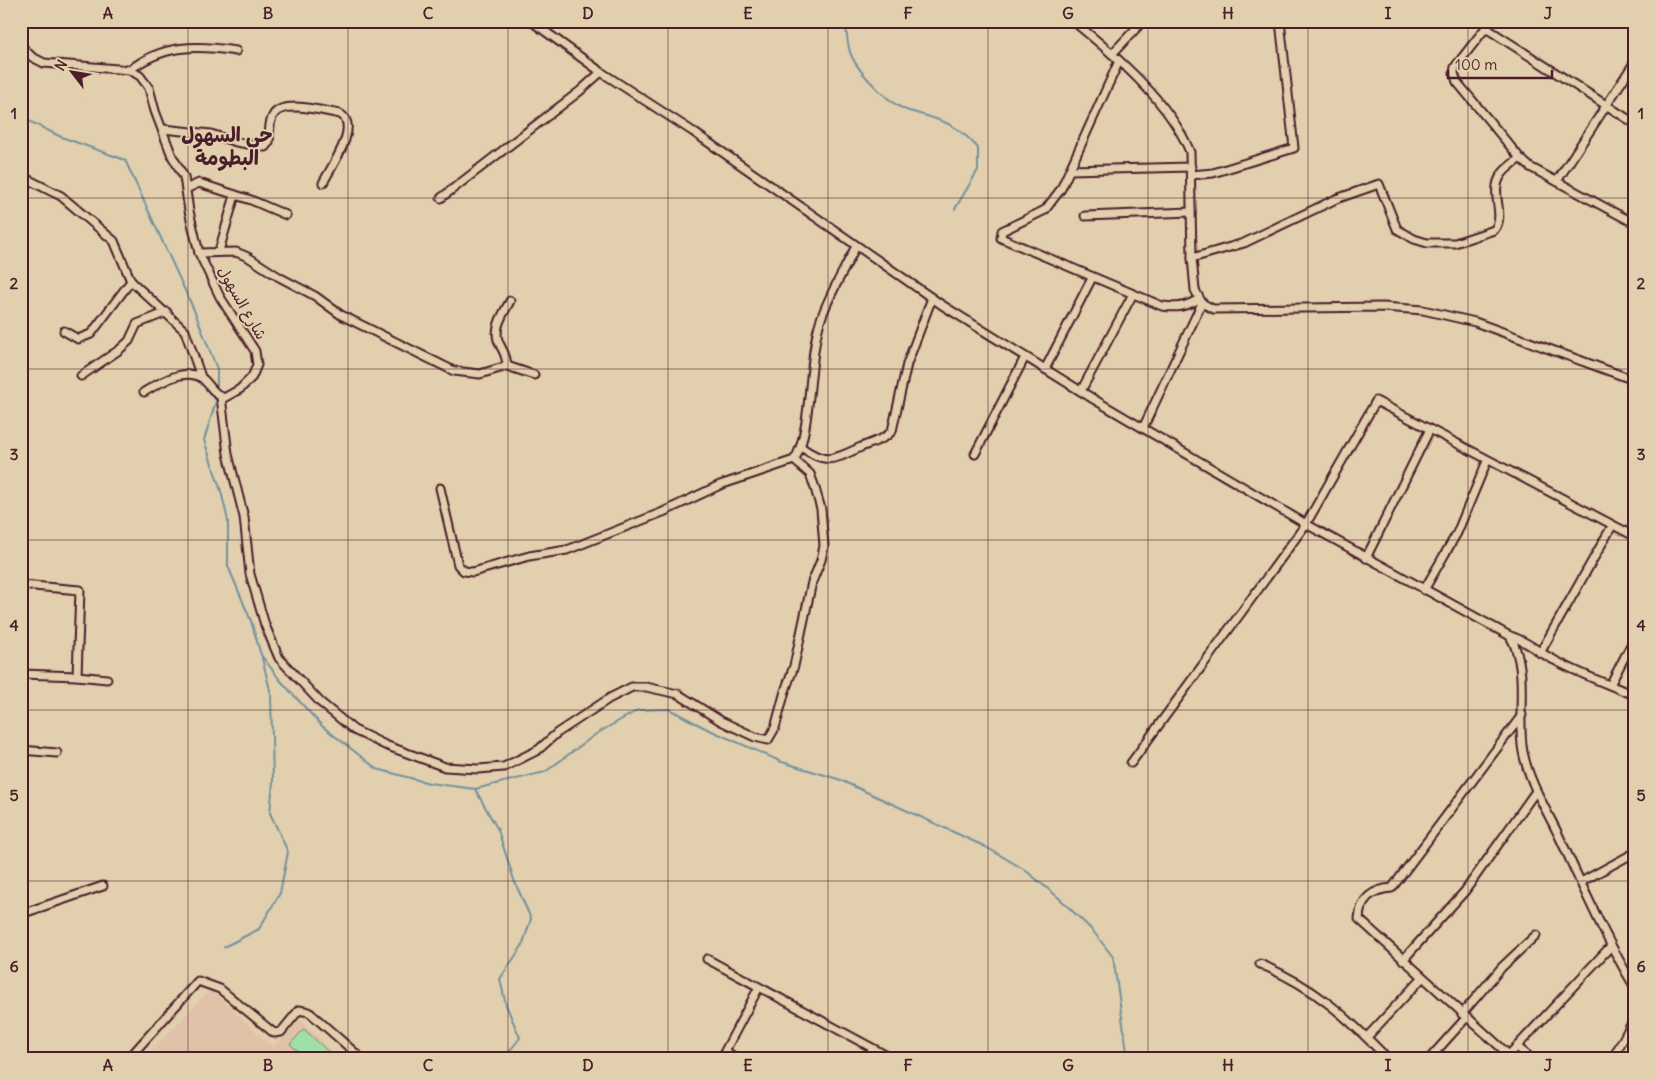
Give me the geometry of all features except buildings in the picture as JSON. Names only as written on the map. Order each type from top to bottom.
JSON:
[{"type":"street","points":[[530,21],[601,72],[692,131],[932,298],[1081,392],[1306,524],[1424,590],[1510,636],[1520,638],[1540,653],[1634,695]]},
{"type":"street","points":[[1073,21],[1120,61],[1172,119],[1190,152],[1192,258],[1200,301],[1143,428]]},
{"type":"street","points":[[1112,54],[1143,21]]},
{"type":"street","points":[[1206,21],[1216,21]]},
{"type":"street","points":[[1191,176],[1213,173],[1294,148],[1280,21]]},
{"type":"street","points":[[1491,21],[1455,67],[1455,77],[1520,158],[1530,167],[1634,223]]},
{"type":"street","points":[[1486,28],[1634,123]]},
{"type":"street","points":[[21,46],[32,57],[44,63],[130,70],[148,57],[170,51],[206,46],[236,51]]},
{"type":"street","points":[[1120,61],[1061,189],[1045,210],[1002,231],[1001,238],[1162,306],[1176,308],[1200,301]]},
{"type":"street","points":[[1557,181],[1634,63]]},
{"type":"street","name":"شارع السهول","points":[[130,70],[140,76],[149,88],[172,156],[184,177],[188,188],[189,211],[200,253],[220,297],[255,350],[257,365],[252,377],[240,389],[222,397]]},
{"type":"street","points":[[441,198],[580,91],[601,72]]},
{"type":"street","points":[[163,129],[211,134],[236,142],[265,147],[269,142],[270,125],[274,114],[286,107],[306,108],[340,114],[346,117],[348,134],[323,183]]},
{"type":"street","points":[[1192,258],[1244,243],[1336,198],[1379,184],[1397,229],[1414,239],[1427,243],[1455,243],[1494,230],[1497,227],[1499,216],[1495,198],[1496,186],[1501,175],[1520,158]]},
{"type":"street","points":[[1070,170],[1191,167]]},
{"type":"street","points":[[21,176],[62,196],[114,242],[131,281],[167,312],[185,331],[201,377],[222,397],[228,454],[244,517],[250,574],[265,625],[279,658],[320,702],[354,730],[445,767],[478,769],[504,767],[521,760],[538,750],[557,733],[610,698],[632,687],[646,687],[678,694],[721,721],[755,737],[768,740],[775,728],[794,666],[812,582],[822,560],[824,546],[821,509],[814,485],[810,474],[794,460]]},
{"type":"street","points":[[188,188],[199,183],[236,195],[286,215]]},
{"type":"street","points":[[219,251],[236,195]]},
{"type":"street","points":[[1085,216],[1191,212]]},
{"type":"street","points":[[440,488],[458,565],[464,571],[473,572],[529,556],[567,550],[663,512],[720,485],[794,460],[801,447],[820,321],[856,246]]},
{"type":"street","points":[[200,253],[236,252],[248,256],[279,277],[315,296],[341,315],[449,369],[480,374],[506,366],[534,375]]},
{"type":"street","points":[[1045,369],[1092,278]]},
{"type":"street","points":[[64,331],[78,339],[91,334],[131,281]]},
{"type":"street","points":[[1081,392],[1133,294]]},
{"type":"street","points":[[801,447],[814,456],[826,460],[841,458],[886,438],[892,431],[907,364],[932,298]]},
{"type":"street","points":[[506,366],[506,352],[498,339],[497,326],[510,301]]},
{"type":"street","points":[[1200,301],[1213,309],[1228,310],[1345,307],[1423,310],[1475,322],[1634,380]]},
{"type":"street","points":[[81,376],[124,346],[137,324],[167,312]]},
{"type":"street","points":[[975,454],[1025,357]]},
{"type":"street","points":[[144,392],[174,377],[192,375],[201,377]]},
{"type":"street","points":[[1131,763],[1306,524],[1376,401],[1487,461],[1634,536]]},
{"type":"street","points":[[1366,558],[1429,430]]},
{"type":"street","points":[[1424,590],[1457,533],[1487,461]]},
{"type":"street","points":[[1540,653],[1612,526]]},
{"type":"street","points":[[21,585],[80,590],[77,676]]},
{"type":"street","points":[[1510,636],[1518,652],[1523,752],[1536,791],[1610,946],[1634,986]]},
{"type":"street","points":[[1610,685],[1634,639]]},
{"type":"street","points":[[21,674],[107,679]]},
{"type":"street","points":[[1522,715],[1392,888],[1380,889],[1370,895],[1359,908],[1359,919],[1508,1056],[1610,946]]},
{"type":"street","points":[[21,750],[57,753]]},
{"type":"street","points":[[1403,960],[1465,891],[1536,791]]},
{"type":"street","points":[[1581,882],[1634,853]]},
{"type":"street","points":[[21,914],[103,886]]},
{"type":"street","points":[[1430,1058],[1502,967],[1536,935]]},
{"type":"street","points":[[707,959],[891,1058]]},
{"type":"street","points":[[1260,964],[1280,973],[1332,1004],[1387,1058]]},
{"type":"street","points":[[1367,1037],[1422,978]]},
{"type":"street","points":[[129,1058],[198,981],[220,989],[274,1033],[281,1032],[299,1010],[309,1012],[361,1058]]},
{"type":"street","points":[[736,1058],[724,1055],[759,987]]},
{"type":"street","points":[[1614,1058],[1634,1018]]},
{"type":"street","points":[[1517,1047],[1531,1058]]},
{"type":"street","points":[[868,1058],[873,1049]]},
{"type":"shaded area","points":[[211,989],[273,1048],[300,1019],[339,1058],[145,1058]]},
{"type":"green space","points":[[304,1029],[335,1058],[305,1058],[290,1044]]},
{"type":"waterway","points":[[845,21],[851,55],[876,88],[901,108],[954,127],[970,139],[978,148],[978,170],[955,209]]},
{"type":"waterway","points":[[21,117],[59,136],[125,160],[194,310],[217,369],[217,391]]},
{"type":"waterway","points":[[217,398],[204,440],[221,491],[228,521],[228,566],[251,621],[261,655],[280,680],[322,726],[377,769],[429,783],[475,789],[545,772],[596,734],[638,710],[669,709],[705,728],[782,762],[838,779],[986,847],[1025,870],[1059,898],[1093,931],[1113,957],[1128,1058]]},
{"type":"waterway","points":[[224,947],[259,929],[280,893],[288,852],[270,813],[273,782],[271,694],[262,658]]},
{"type":"waterway","points":[[475,789],[498,830],[514,880],[531,919],[522,946],[500,979],[506,1005],[520,1038],[504,1058]]},
{"type":"district","name":"حي السهول البطومة","points":[[227,146]]}]
